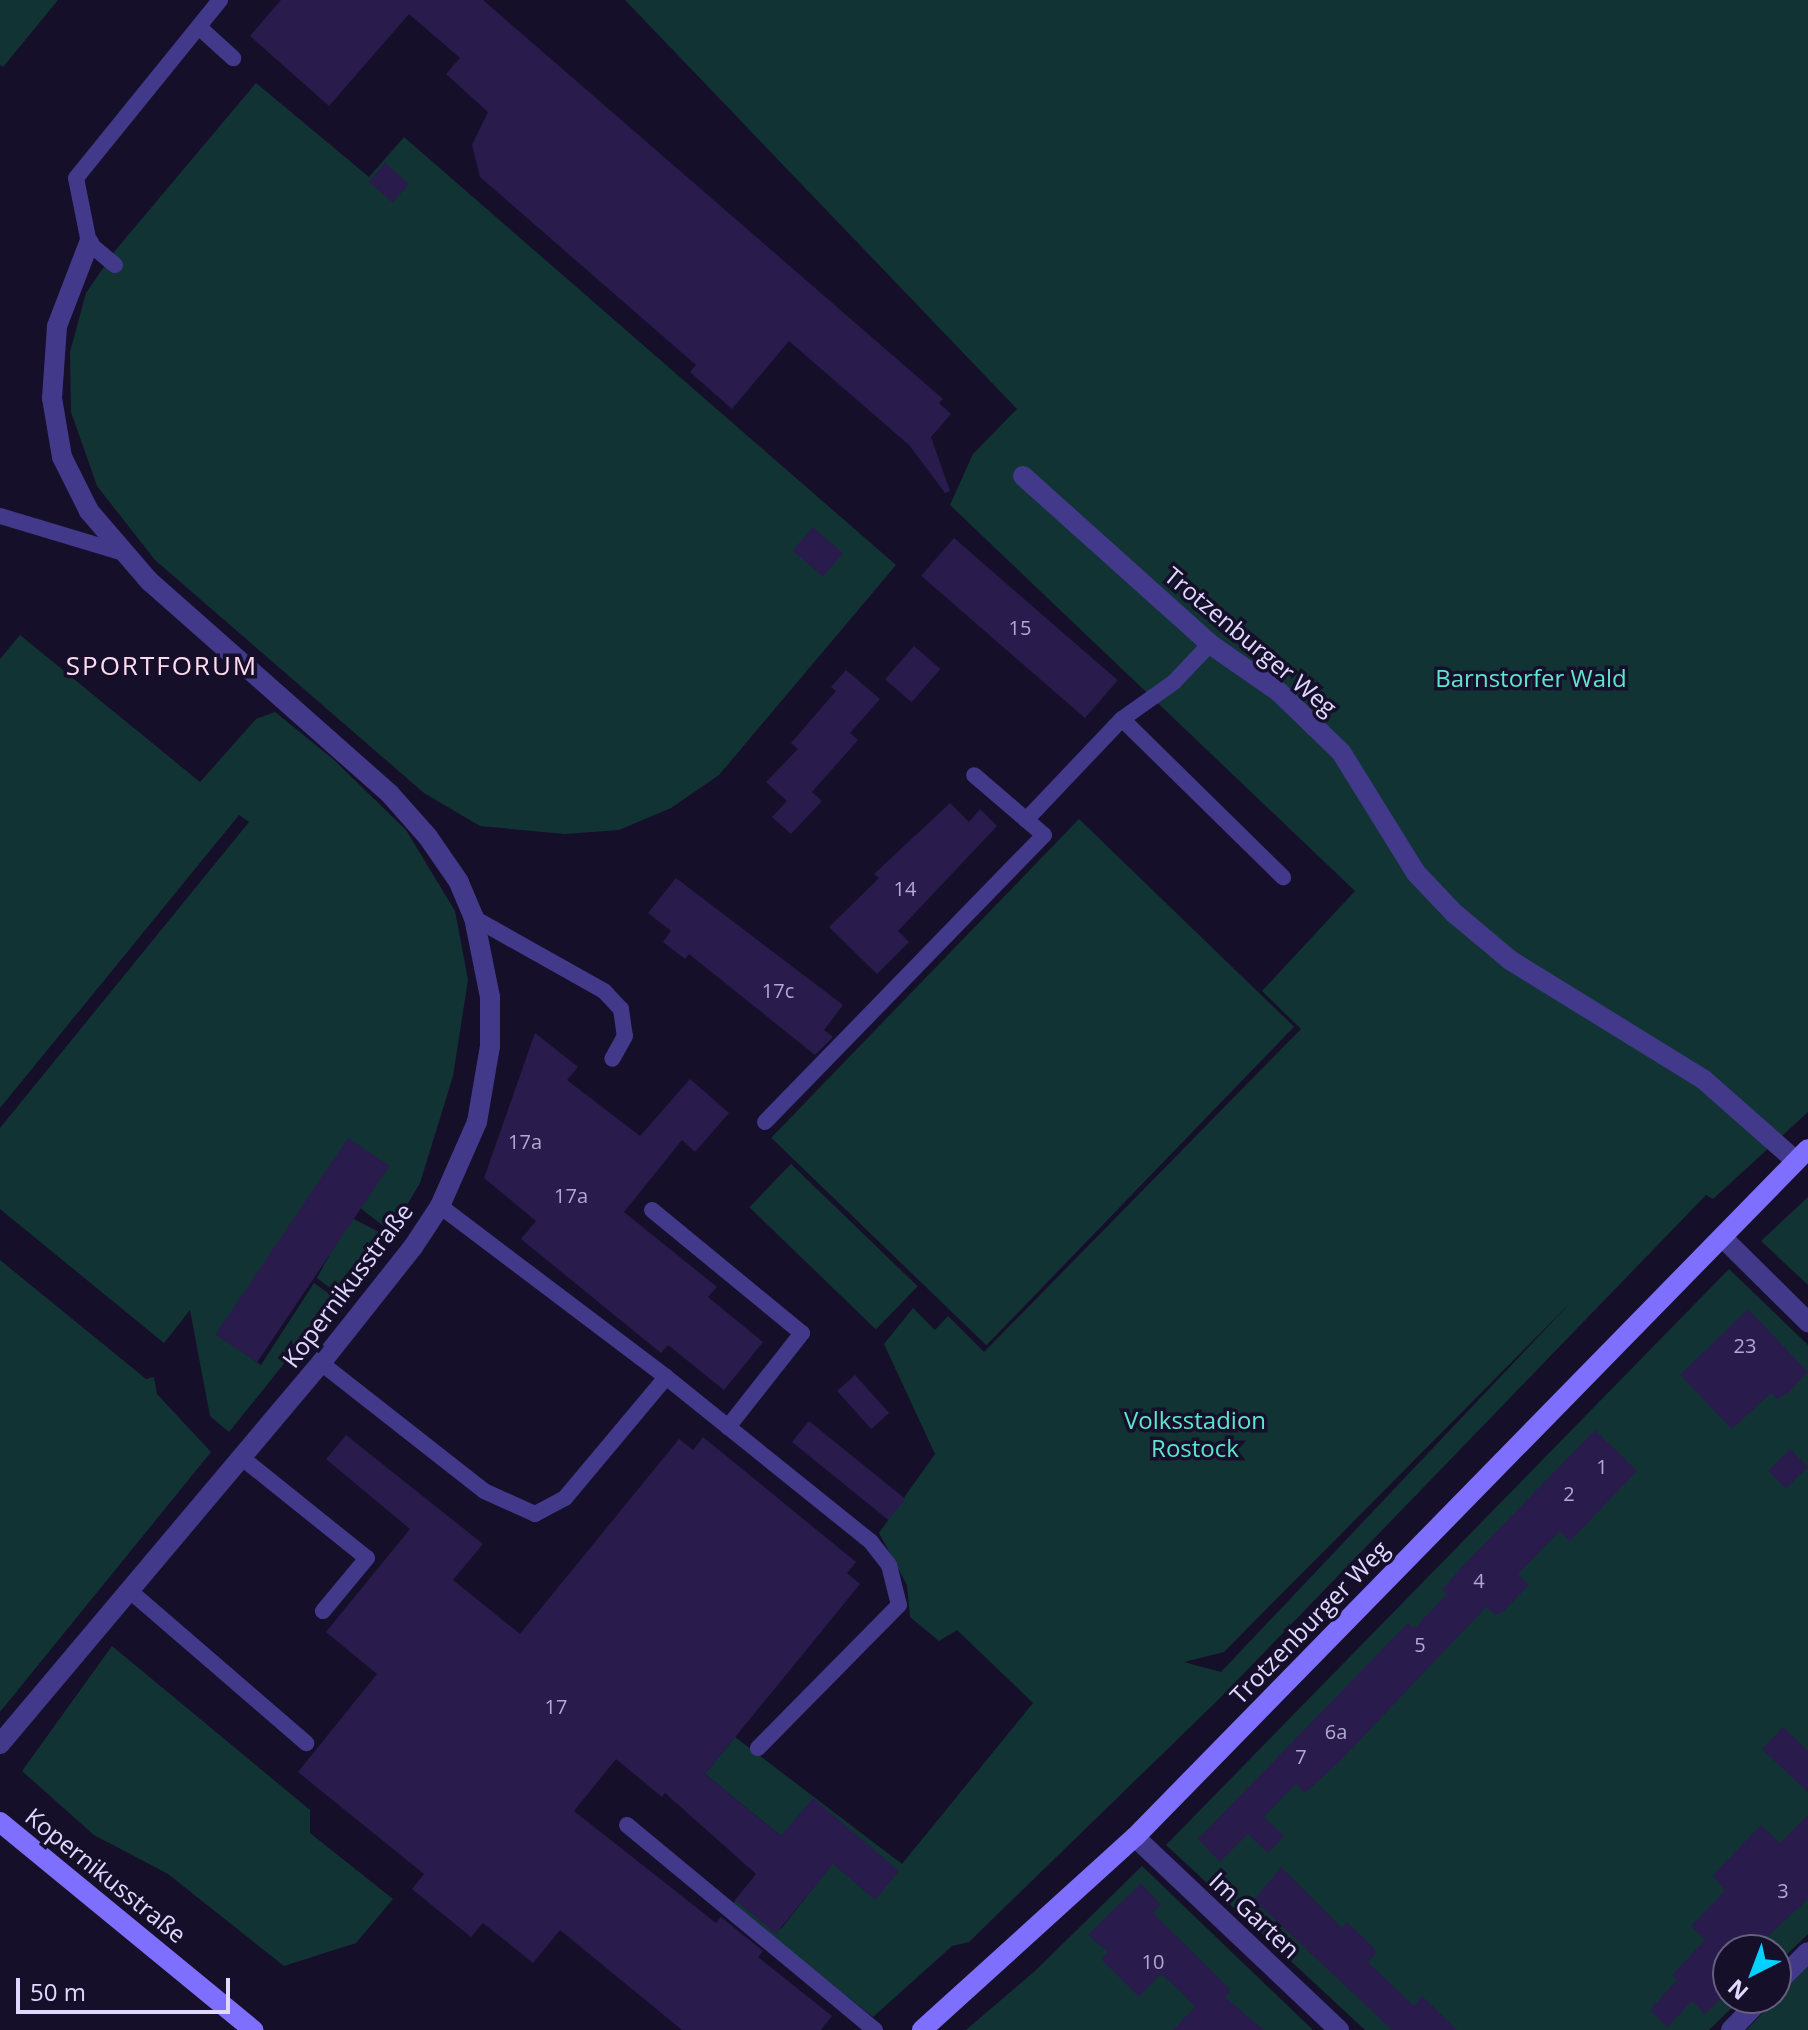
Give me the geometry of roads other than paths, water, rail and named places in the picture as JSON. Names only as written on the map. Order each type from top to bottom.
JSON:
[{"type":"street","name":"Kopernikusstraße","points":[[0,1744],[321,1363],[440,1206],[477,1122],[486,1083],[490,997],[474,918],[459,882],[390,794],[120,552],[94,519],[62,457],[52,398],[57,326],[89,243]]},
{"type":"street","name":"Trotzenburger Weg","points":[[922,2030],[1135,1837],[1728,1245],[1802,1155],[1703,1079],[1510,960],[1454,913],[1416,873],[1341,752],[1279,692],[1210,644],[1023,476]]},
{"type":"street","points":[[1728,1245],[1808,1322]]},
{"type":"street","name":"Kopernikusstraße","points":[[0,1822],[253,2030]]},
{"type":"street","name":"Im Garten","points":[[1135,1837],[1339,2030]]},
{"type":"street","points":[[1792,1968],[1808,1952]]},
{"type":"street","points":[[1731,2030],[1746,2014]]},
{"type":"lane","points":[[115,265],[89,243],[76,178],[220,0]]},
{"type":"lane","points":[[200,28],[233,58]]},
{"type":"lane","points":[[0,516],[120,552]]},
{"type":"lane","points":[[1026,820],[1122,719],[1174,682],[1210,644]]},
{"type":"lane","points":[[1122,719],[1283,877]]},
{"type":"lane","points":[[765,1122],[1044,835],[974,775]]},
{"type":"lane","points":[[474,918],[604,991],[621,1009],[625,1036],[612,1059]]},
{"type":"lane","points":[[440,1206],[666,1377],[871,1542],[889,1565],[899,1605],[758,1748]]},
{"type":"lane","points":[[652,1210],[802,1333],[728,1427]]},
{"type":"lane","points":[[321,1363],[484,1491],[535,1514],[565,1498],[666,1377]]},
{"type":"lane","points":[[242,1458],[367,1558],[323,1611]]},
{"type":"lane","points":[[130,1591],[306,1743]]},
{"type":"lane","points":[[627,1825],[875,2030]]},
{"type":"district","name":"SPORTFORUM","points":[[162,666]]},
{"type":"park label","name":"Barnstorfer Wald","points":[[1531,678]]},
{"type":"park label","name":"Volksstadion Rostock","points":[[1195,1434]]}]
